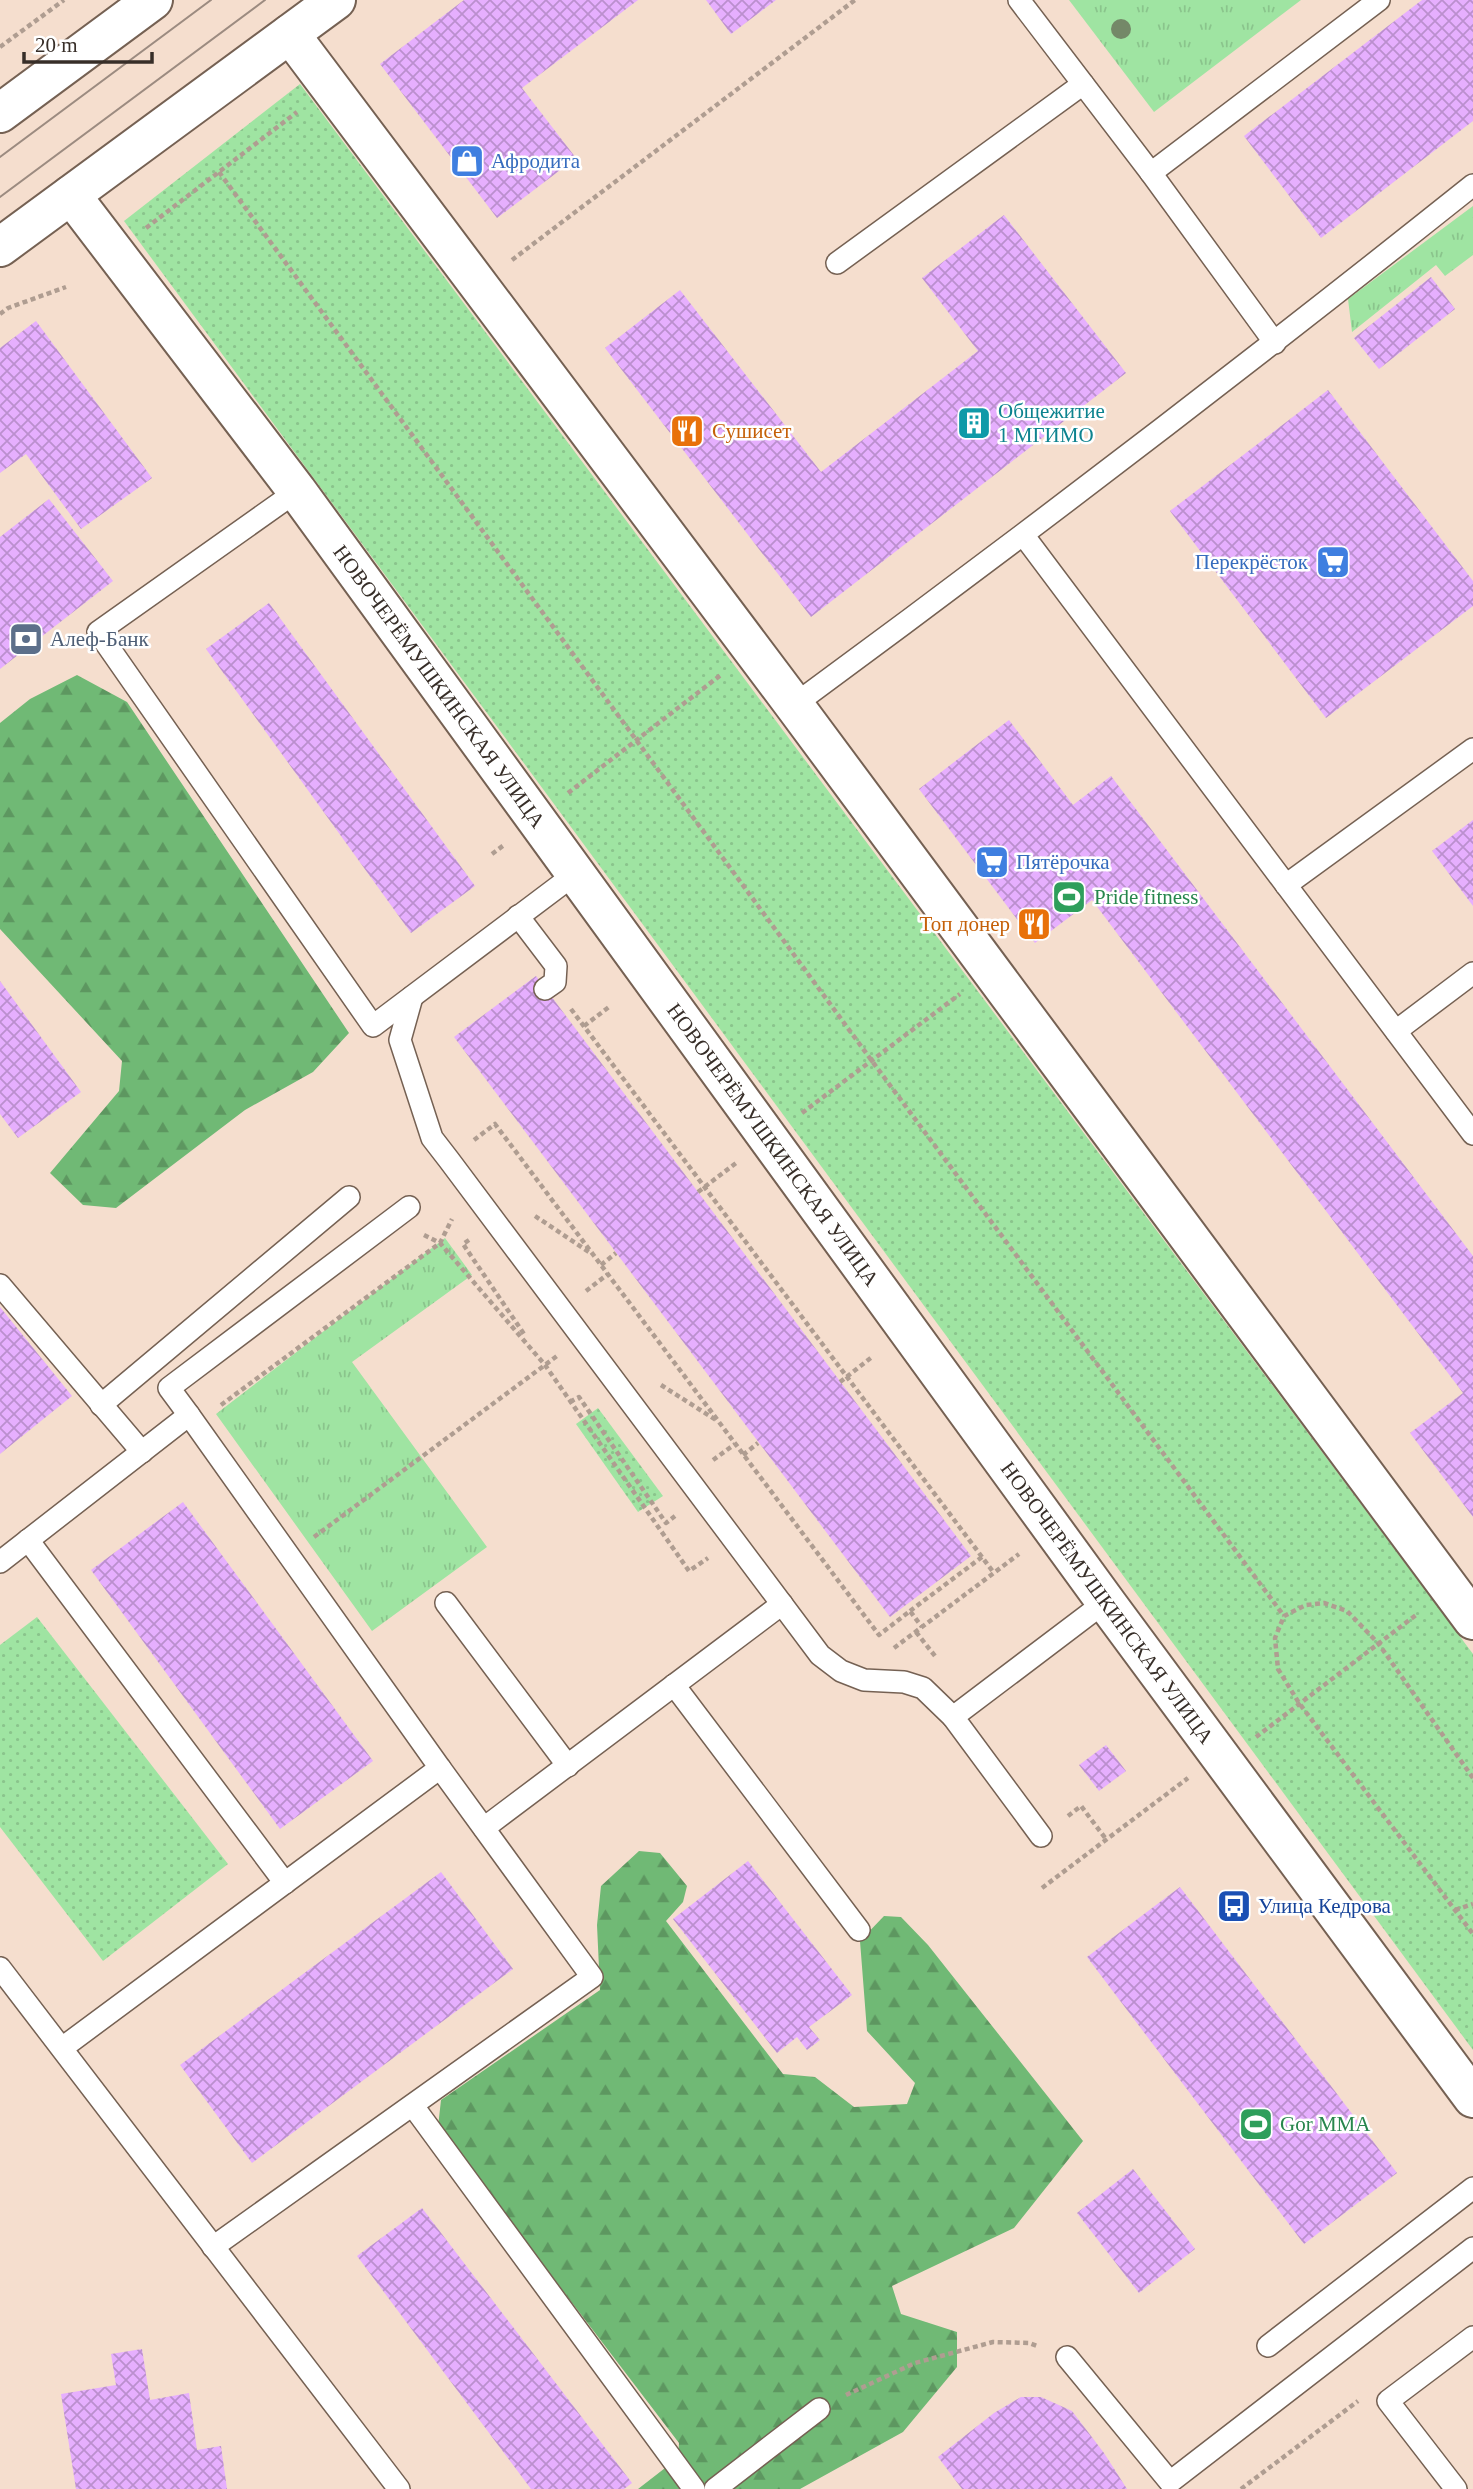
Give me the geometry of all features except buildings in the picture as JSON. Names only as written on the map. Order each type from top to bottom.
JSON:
[{"type":"street","points":[[0,113],[153,0]]},
{"type":"street","points":[[0,247],[336,0]]},
{"type":"street","points":[[290,34],[794,705],[1473,1620]]},
{"type":"street","name":"НОВОЧЕРЁМУШКИНСКАЯ УЛИЦА","points":[[71,195],[297,491],[1105,1601],[1473,2098]]},
{"type":"lane","points":[[1019,0],[1151,173],[1275,343]]},
{"type":"lane","points":[[1151,173],[1379,0]]},
{"type":"lane","points":[[837,263],[1083,83]]},
{"type":"lane","points":[[794,705],[1024,536],[1275,343],[1473,185]]},
{"type":"lane","points":[[297,491],[98,632],[373,1026],[575,874]]},
{"type":"lane","points":[[1024,536],[1473,1134]]},
{"type":"lane","points":[[1286,884],[1473,749]]},
{"type":"lane","points":[[518,916],[556,966],[555,982],[549,987]]},
{"type":"lane","points":[[1396,1031],[1473,973]]},
{"type":"lane","points":[[412,997],[400,1040],[432,1138],[821,1655],[841,1671],[864,1680],[904,1682],[923,1688],[953,1717],[1041,1836]]},
{"type":"lane","points":[[101,1405],[349,1196]]},
{"type":"lane","points":[[213,2248],[592,1977],[169,1388],[409,1207]]},
{"type":"lane","points":[[0,1285],[142,1452]]},
{"type":"lane","points":[[0,1562],[142,1452],[192,1419]]},
{"type":"lane","points":[[28,1540],[285,1883]]},
{"type":"lane","points":[[953,1717],[1105,1601]]},
{"type":"lane","points":[[446,1603],[568,1766]]},
{"type":"lane","points":[[484,1828],[782,1604]]},
{"type":"lane","points":[[674,1685],[859,1930]]},
{"type":"lane","points":[[61,2048],[440,1768]]},
{"type":"lane","points":[[0,1968],[399,2489]]},
{"type":"lane","points":[[413,2106],[694,2489]]},
{"type":"lane","points":[[1268,2346],[1473,2188]]},
{"type":"lane","points":[[1067,2357],[1170,2482],[1473,2248]]},
{"type":"lane","points":[[1456,2489],[1388,2401],[1473,2337]]},
{"type":"lane","points":[[715,2489],[819,2409]]},
{"type":"path","points":[[0,47],[64,0]]},
{"type":"path","points":[[508,263],[855,0]]},
{"type":"path","points":[[137,234],[299,110]]},
{"type":"path","points":[[219,172],[872,1061],[1284,1616]]},
{"type":"path","points":[[0,314],[8,308],[66,287]]},
{"type":"path","points":[[492,854],[752,651]]},
{"type":"path","points":[[698,1192],[990,971]]},
{"type":"path","points":[[549,987],[584,1026],[994,1573]]},
{"type":"path","points":[[584,1026],[609,1007]]},
{"type":"path","points":[[448,1159],[495,1124],[879,1635],[982,1557]]},
{"type":"path","points":[[192,1419],[440,1243],[456,1211]]},
{"type":"path","points":[[440,1243],[545,1365],[689,1571],[715,1553]]},
{"type":"path","points":[[463,1244],[524,1334]]},
{"type":"path","points":[[601,1265],[616,1253]]},
{"type":"path","points":[[288,1556],[566,1349]]},
{"type":"path","points":[[540,1357],[571,1403],[579,1397],[666,1523]]},
{"type":"path","points":[[840,1382],[872,1357]]},
{"type":"path","points":[[743,1455],[758,1443]]},
{"type":"path","points":[[856,1677],[1019,1553]]},
{"type":"path","points":[[1224,1763],[1450,1589]]},
{"type":"path","points":[[1473,1778],[1378,1643],[1347,1611],[1324,1603],[1306,1605],[1284,1616],[1275,1638],[1278,1669],[1299,1703],[1473,1934]]},
{"type":"path","points":[[910,1611],[922,1627]]},
{"type":"path","points":[[1042,1888],[1188,1778]]},
{"type":"path","points":[[1041,1836],[1081,1806],[1106,1839]]},
{"type":"path","points":[[1455,1910],[1473,1904]]},
{"type":"path","points":[[819,2409],[915,2363],[993,2342],[1029,2343],[1067,2357]]},
{"type":"green space","points":[[1069,0],[1301,0],[1154,112]]},
{"type":"green space","points":[[300,84],[1473,1654],[1473,2050],[124,221]]},
{"type":"green space","points":[[1473,206],[1473,255],[1445,276],[1436,265],[1352,332],[1348,299]]},
{"type":"green space","points":[[77,675],[127,702],[349,1033],[313,1072],[245,1110],[116,1208],[83,1205],[50,1173],[119,1091],[122,1061],[0,929],[0,723],[30,699]]},
{"type":"green space","points":[[445,1238],[472,1275],[352,1362],[487,1547],[372,1631],[216,1414]]},
{"type":"green space","points":[[598,1408],[663,1496],[638,1512],[576,1424]]},
{"type":"green space","points":[[37,1617],[228,1864],[103,1961],[0,1827],[0,1645]]},
{"type":"green space","points":[[639,1851],[660,1853],[687,1886],[683,1902],[666,1921],[783,2074],[815,2077],[854,2107],[907,2104],[915,2083],[867,2031],[860,1941],[884,1916],[901,1917],[928,1945],[1083,2141],[1014,2228],[892,2286],[901,2314],[957,2332],[957,2367],[903,2432],[800,2489],[638,2489],[678,2458],[679,2443],[438,2127],[441,2100],[600,1990],[597,1925],[601,1886]]},
{"type":"tram line","points":[[0,157],[211,0]]},
{"type":"tram line","points":[[0,197],[265,0]]},
{"type":"place","name":"Афродита","points":[[467,161]]},
{"type":"place","name":"Общежитие 1 МГИМО","points":[[974,423]]},
{"type":"place","name":"Сушисет","points":[[687,431]]},
{"type":"place","name":"Перекрёсток","points":[[1333,562]]},
{"type":"place","name":"Алеф-Банк","points":[[26,639]]},
{"type":"place","name":"Пятёрочка","points":[[992,862]]},
{"type":"place","name":"Pride fitness","points":[[1069,897]]},
{"type":"place","name":"Топ донер","points":[[1034,924]]},
{"type":"place","name":"Улица Кедрова","points":[[1234,1906]]},
{"type":"place","name":"Gor MMA","points":[[1256,2124]]}]
